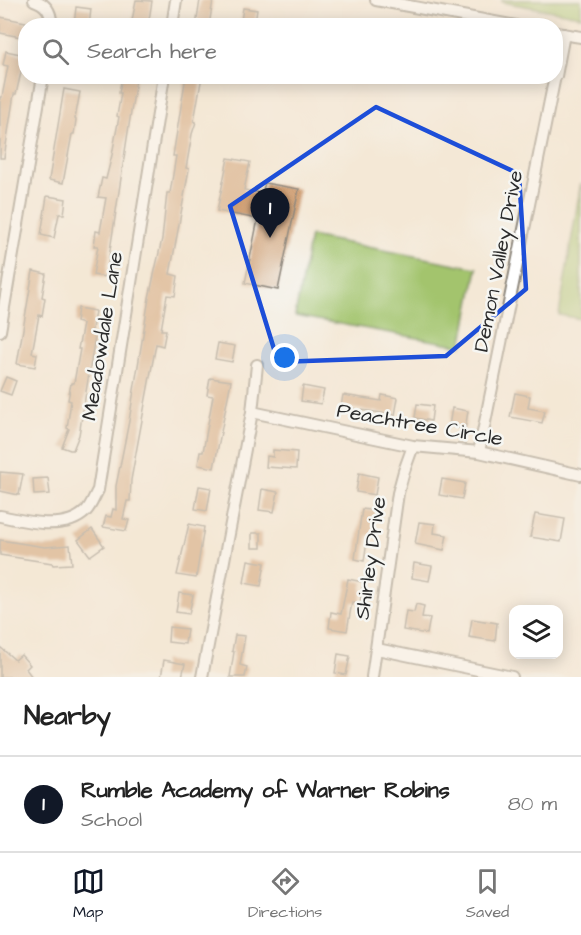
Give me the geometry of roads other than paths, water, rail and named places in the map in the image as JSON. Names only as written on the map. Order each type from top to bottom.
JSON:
[{"type":"street","points":[[34,0],[45,6],[50,12],[50,18]]},
{"type":"street","points":[[173,18],[176,0]]},
{"type":"street","points":[[376,0],[473,18]]},
{"type":"street","points":[[563,34],[581,37]]},
{"type":"street","points":[[0,331],[42,84]]},
{"type":"street","name":"Meadowdale Lane","points":[[0,516],[26,521],[59,523],[74,519],[86,510],[98,490],[163,84]]},
{"type":"street","name":"Demon Valley Drive","points":[[479,452],[553,84]]},
{"type":"street","points":[[202,677],[252,412],[257,365]]},
{"type":"street","name":"Peachtree Circle","points":[[252,412],[413,446],[479,452],[581,476]]},
{"type":"street","name":"Shirley Drive","points":[[372,677],[398,493],[413,446]]},
{"type":"street","points":[[377,649],[512,677]]},
{"type":"place","name":"Rumble Academy of Warner Robins","points":[[270,238]]}]
